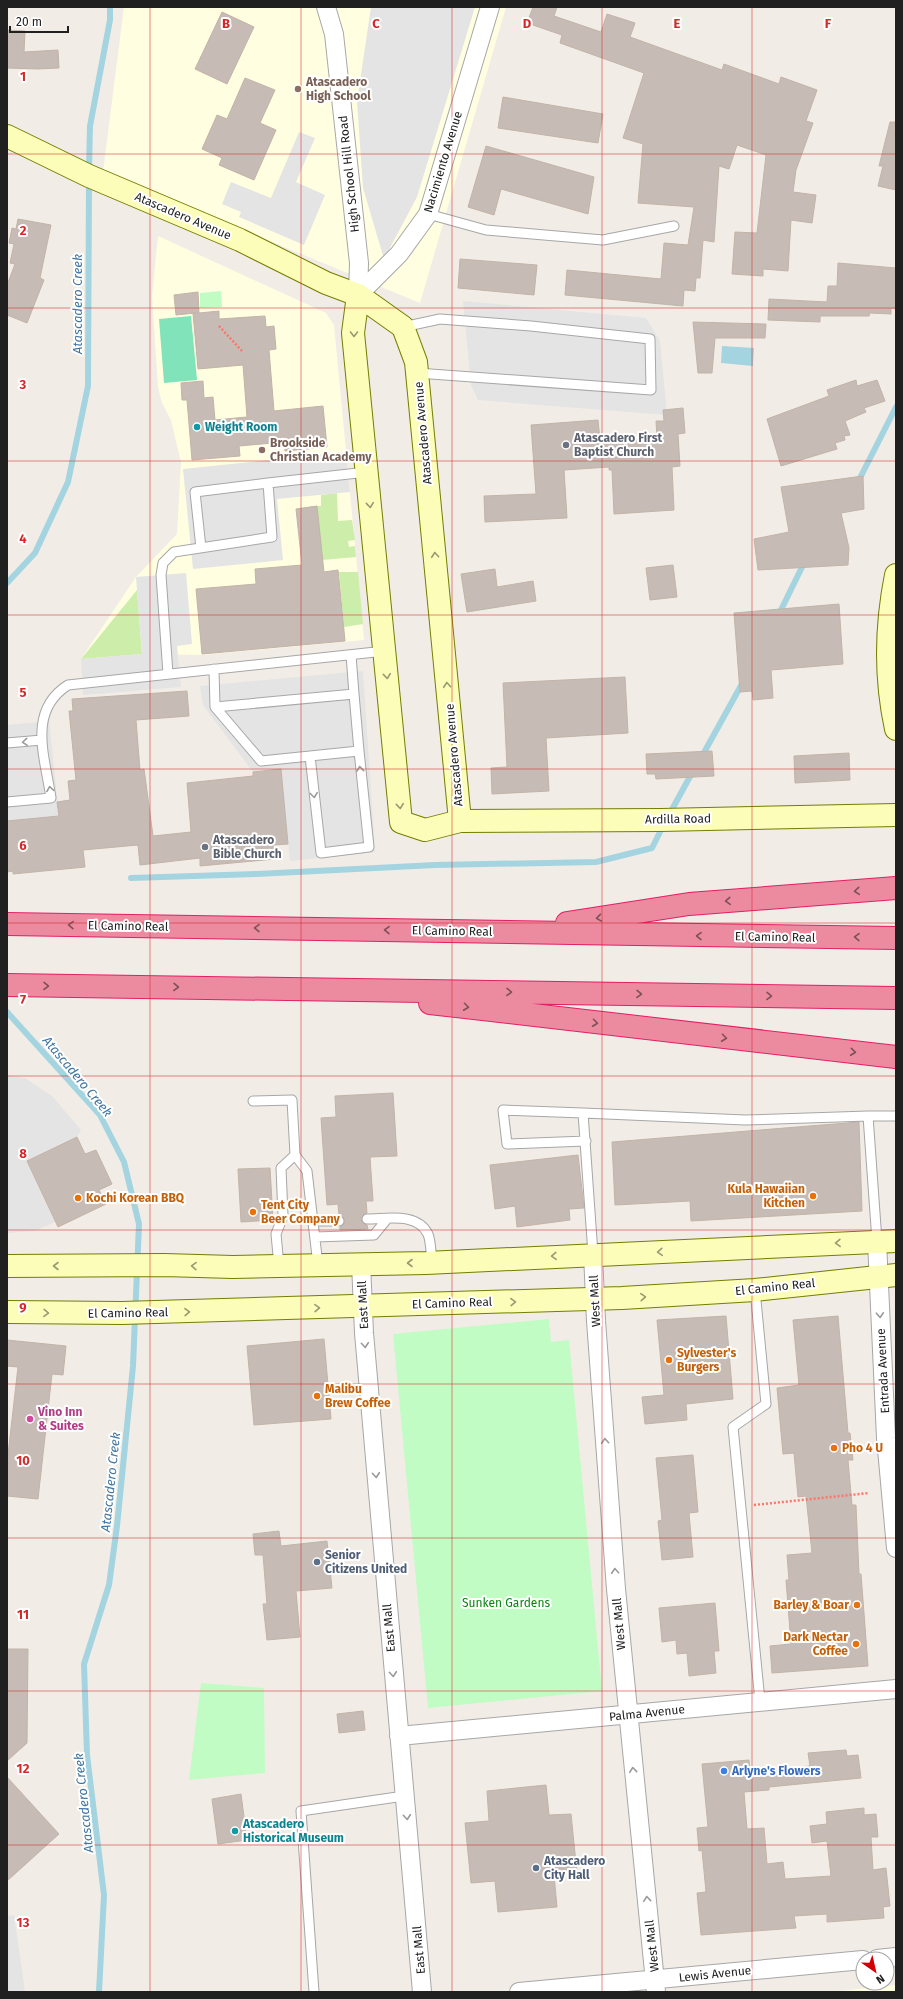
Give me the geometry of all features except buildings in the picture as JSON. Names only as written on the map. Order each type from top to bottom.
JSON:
[{"type":"highway","points":[[510,932],[689,904],[896,888]]},
{"type":"highway","name":"El Camino Real","points":[[7,924],[896,938]]},
{"type":"highway","points":[[7,985],[896,998]]},
{"type":"highway","points":[[316,989],[896,1057]]},
{"type":"street","name":"High School Hill Road","points":[[326,7],[334,34],[359,263],[358,295]]},
{"type":"street","name":"Nacimiento Avenue","points":[[358,295],[399,254],[428,214],[445,152],[490,7]]},
{"type":"street","name":"Atascadero Avenue","points":[[7,136],[96,179],[240,240],[326,283],[358,295],[404,327],[416,362],[460,821],[425,830],[401,822],[353,333],[358,295]]},
{"type":"street","points":[[896,575],[890,608],[888,643],[889,678],[896,729]]},
{"type":"street","name":"Ardilla Road","points":[[460,821],[661,820],[896,815]]},
{"type":"street","points":[[7,1266],[233,1267],[432,1262],[887,1241]]},
{"type":"street","name":"Entrada Avenue","points":[[887,1241],[891,1437],[896,1548]]},
{"type":"street","name":"West Mall","points":[[593,1254],[616,1589],[656,1986]]},
{"type":"street","name":"East Mall","points":[[361,1263],[362,1306],[422,1992]]},
{"type":"street","name":"El Camino Real","points":[[7,1315],[148,1313],[595,1299],[755,1290],[888,1276]]},
{"type":"street","name":"Palma Avenue","points":[[399,1736],[896,1689]]},
{"type":"street","name":"Lewis Avenue","points":[[519,1992],[656,1986],[855,1961]]},
{"type":"lane","points":[[428,214],[486,230],[603,240],[674,226]]},
{"type":"lane","points":[[404,327],[440,319],[531,326],[650,339],[651,390],[417,373]]},
{"type":"lane","points":[[201,548],[195,492],[367,472]]},
{"type":"lane","points":[[168,674],[161,575],[163,563],[174,552],[272,537],[268,483]]},
{"type":"lane","points":[[7,802],[51,798],[42,740],[42,721],[48,702],[56,692],[68,685],[385,651]]},
{"type":"lane","points":[[310,756],[321,853],[369,847],[358,752],[351,655]]},
{"type":"lane","points":[[214,669],[215,707],[261,761],[358,752]]},
{"type":"lane","points":[[215,707],[354,694]]},
{"type":"lane","points":[[7,743],[42,740]]},
{"type":"lane","points":[[252,1101],[292,1100],[295,1155],[308,1171],[318,1265]]},
{"type":"lane","points":[[586,1141],[507,1144],[503,1110],[745,1120],[896,1116]]},
{"type":"lane","points":[[583,1113],[593,1254]]},
{"type":"lane","points":[[868,1116],[887,1241]]},
{"type":"lane","points":[[279,1266],[276,1234],[283,1216],[281,1168],[295,1155]]},
{"type":"lane","points":[[367,1219],[410,1219],[422,1227],[428,1235],[432,1262]]},
{"type":"lane","points":[[315,1237],[374,1235],[387,1219]]},
{"type":"lane","points":[[314,1221],[339,1221]]},
{"type":"lane","points":[[755,1290],[766,1404],[733,1427],[760,1702]]},
{"type":"lane","points":[[314,1992],[301,1811],[404,1796]]},
{"type":"path","points":[[220,326],[242,350]]},
{"type":"path","points":[[741,1506],[869,1493]]},
{"type":"shaded area","name":"Atascadero High School","points":[[124,7],[506,7],[420,303],[103,172]]},
{"type":"shaded area","points":[[371,7],[475,7],[417,197],[384,259],[363,188],[357,101]]},
{"type":"shaded area","points":[[299,132],[315,138],[296,182],[325,195],[304,245],[239,217],[241,212],[222,204],[231,182],[271,198]]},
{"type":"shaded area","name":"Brookside Christian Academy","points":[[158,236],[326,313],[334,325],[364,640],[202,655],[142,654],[81,659],[136,577],[177,534],[181,462],[171,420],[162,403],[158,387],[152,296]]},
{"type":"shaded area","points":[[463,301],[646,318],[660,341],[667,415],[478,400],[471,385]]},
{"type":"shaded area","points":[[346,452],[350,492],[277,499],[283,560],[193,569],[183,469]]},
{"type":"shaded area","points":[[186,573],[192,644],[177,646],[181,687],[83,695],[81,659],[142,654],[136,577]]},
{"type":"shaded area","points":[[363,671],[375,852],[290,861],[281,769],[253,772],[203,705],[200,686]]},
{"type":"shaded area","points":[[49,721],[59,816],[7,821],[7,725]]},
{"type":"shaded area","points":[[7,1075],[25,1078],[52,1096],[81,1130],[77,1137],[27,1161],[55,1222],[35,1231],[7,1233]]},
{"type":"shaded area","points":[[14,1915],[25,1992],[7,1992],[7,1916]]},
{"type":"shaded area","points":[[895,1985],[896,1992],[830,1992],[855,1989],[855,1991],[895,1991]]},
{"type":"green space","points":[[221,291],[222,307],[200,308],[200,293]]},
{"type":"green space","points":[[191,316],[197,380],[164,383],[159,319]]},
{"type":"green space","points":[[337,493],[338,521],[352,520],[355,540],[348,541],[349,547],[355,546],[356,557],[322,560],[317,506],[321,506],[321,495]]},
{"type":"green space","points":[[339,572],[358,572],[363,624],[344,627]]},
{"type":"green space","points":[[137,590],[142,654],[81,659]]},
{"type":"green space","name":"Sunken Gardens","points":[[549,1319],[551,1342],[569,1340],[602,1691],[428,1708],[393,1334]]},
{"type":"green space","points":[[201,1683],[264,1688],[265,1773],[189,1780]]},
{"type":"water","points":[[722,346],[754,348],[753,366],[721,363]]},
{"type":"waterway","name":"Atascadero Creek","points":[[89,171],[90,126],[110,20],[110,7]]},
{"type":"waterway","name":"Atascadero Creek","points":[[7,583],[35,553],[68,482],[88,386],[89,181]]},
{"type":"waterway","points":[[858,482],[896,407]]},
{"type":"waterway","points":[[778,616],[805,561]]},
{"type":"waterway","points":[[701,758],[743,682]]},
{"type":"waterway","points":[[669,815],[693,771]]},
{"type":"waterway","points":[[131,878],[257,874],[435,865],[596,862],[652,848],[664,824]]},
{"type":"waterway","name":"Atascadero Creek","points":[[7,1012],[100,1115],[124,1162],[139,1224],[133,1366],[117,1526],[109,1585],[84,1664],[87,1755],[104,1895],[99,1992]]},
{"type":"place","name":"Atascadero High School","points":[[298,89]]},
{"type":"place","name":"Weight Room","points":[[197,427]]},
{"type":"place","name":"Atascadero First Baptist Church","points":[[566,445]]},
{"type":"place","name":"Brookside Christian Academy","points":[[262,450]]},
{"type":"place","name":"Atascadero Bible Church","points":[[205,847]]},
{"type":"place","name":"Kula Hawaiian Kitchen","points":[[813,1196]]},
{"type":"place","name":"Kochi Korean BBQ","points":[[78,1198]]},
{"type":"place","name":"Tent City Beer Company","points":[[253,1212]]},
{"type":"place","name":"Sylvester's Burgers","points":[[669,1360]]},
{"type":"place","name":"Malibu Brew Coffee","points":[[317,1396]]},
{"type":"place","name":"Vino Inn & Suites","points":[[30,1419]]},
{"type":"place","name":"Pho 4 U","points":[[834,1448]]},
{"type":"place","name":"Senior Citizens United","points":[[317,1562]]},
{"type":"place","name":"Barley & Boar","points":[[857,1605]]},
{"type":"place","name":"Dark Nectar Coffee","points":[[856,1644]]},
{"type":"place","name":"Arlyne's Flowers","points":[[724,1771]]},
{"type":"place","name":"Atascadero Historical Museum","points":[[235,1831]]},
{"type":"place","name":"Atascadero City Hall","points":[[536,1868]]}]
